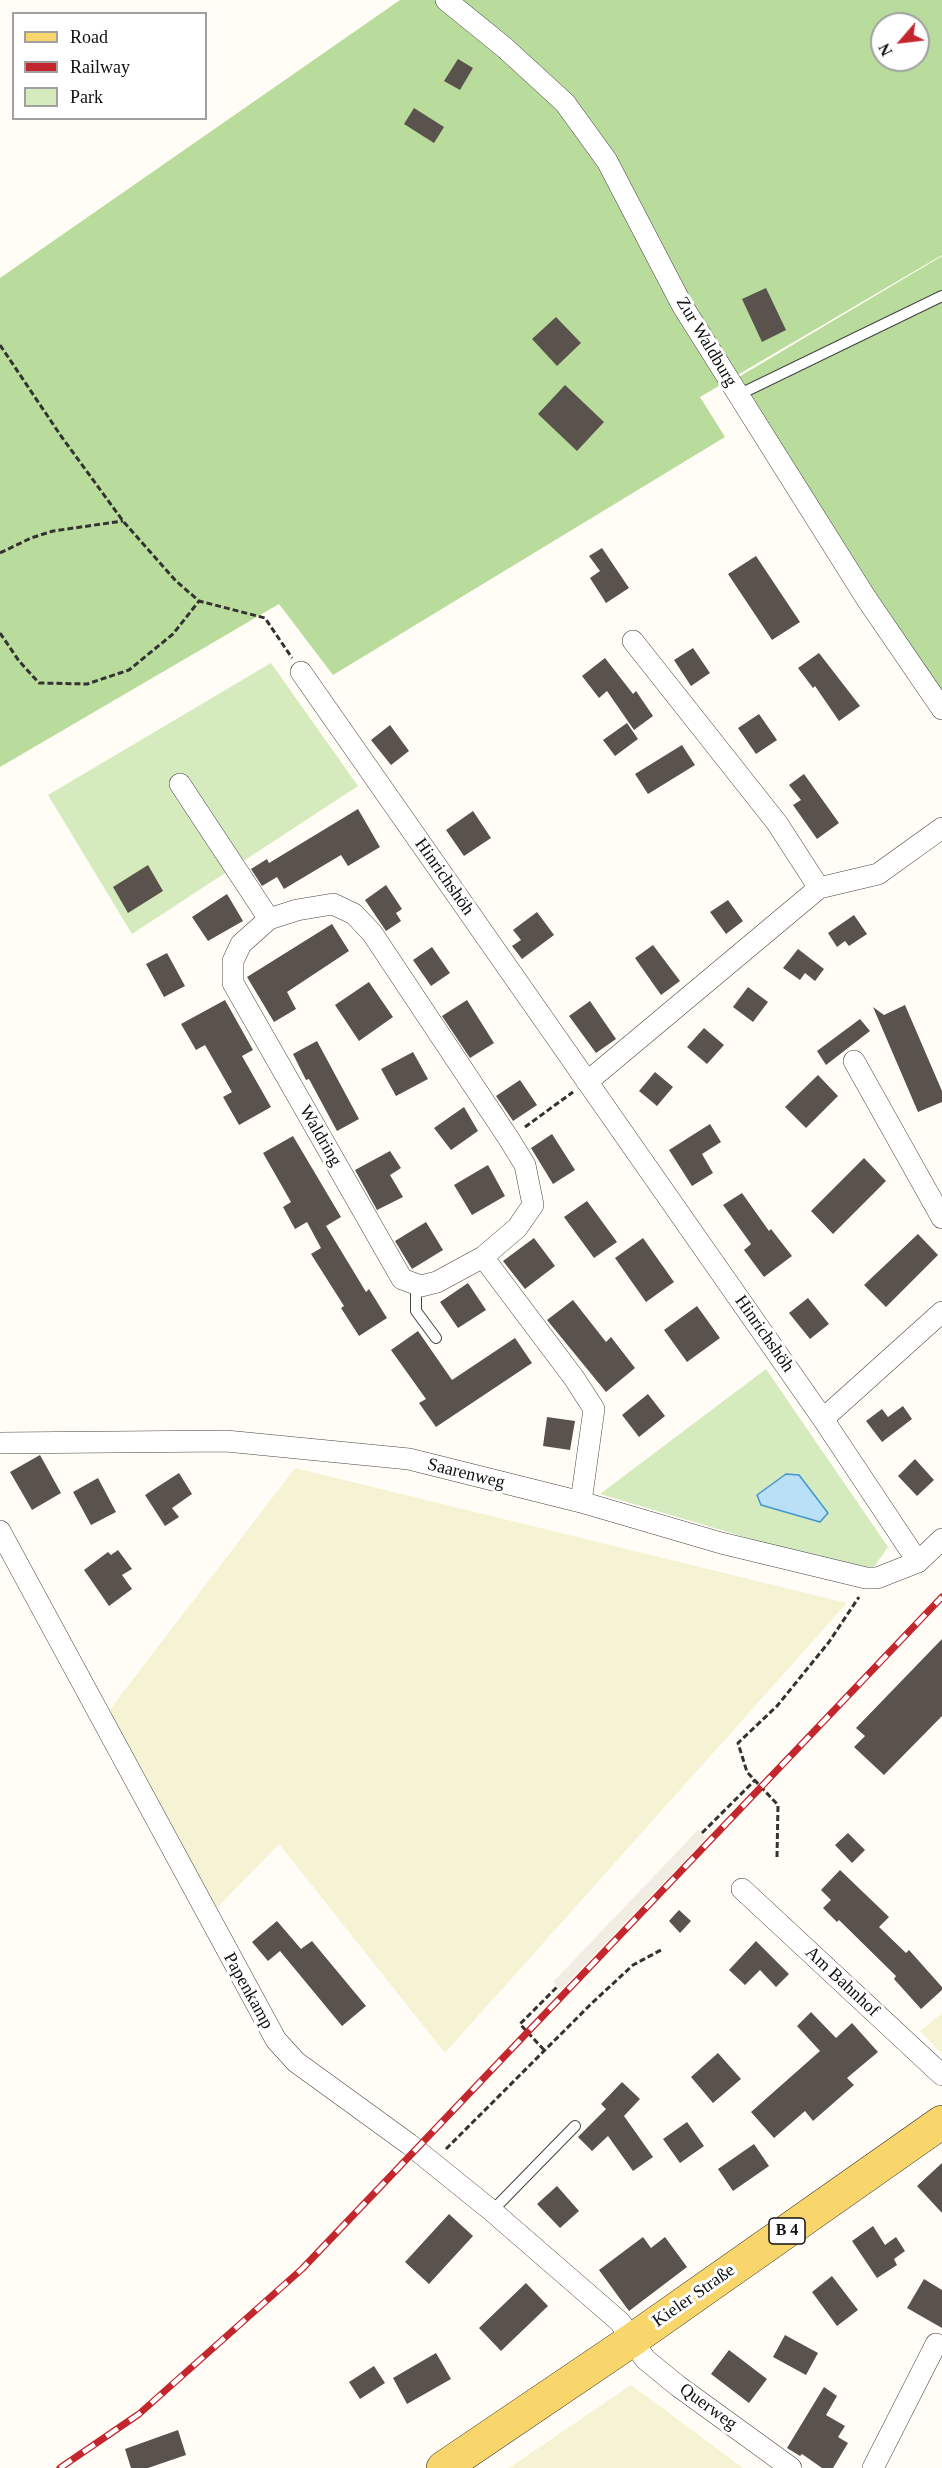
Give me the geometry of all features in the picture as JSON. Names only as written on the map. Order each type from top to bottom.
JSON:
[{"type":"main road","name":"Kieler Straße","points":[[443,2468],[632,2340],[942,2122]]},
{"type":"street","name":"Zur Waldburg","points":[[446,0],[505,48],[564,103],[607,161],[682,305],[866,598],[942,708]]},
{"type":"street","points":[[633,640],[777,823],[819,888]]},
{"type":"street","name":"Hinrichshöh","points":[[301,672],[823,1419],[918,1562]]},
{"type":"street","points":[[180,784],[269,919]]},
{"type":"street","points":[[587,1082],[819,888],[878,874],[942,828]]},
{"type":"street","name":"Waldring","points":[[333,904],[354,914],[372,933],[525,1165],[533,1205],[517,1228],[483,1257],[437,1282],[421,1287],[402,1279],[232,983],[233,961],[241,944],[269,919],[297,910],[333,904]]},
{"type":"street","points":[[854,1061],[942,1218]]},
{"type":"street","points":[[483,1257],[574,1378],[594,1409],[581,1502]]},
{"type":"street","points":[[823,1419],[942,1312]]},
{"type":"street","name":"Saarenweg","points":[[0,1443],[226,1441],[409,1459],[581,1502],[721,1543],[866,1578],[877,1578],[918,1562]]},
{"type":"street","name":"Papenkamp","points":[[0,1531],[276,2040],[296,2062],[432,2163],[492,2211],[620,2322],[632,2340]]},
{"type":"street","points":[[918,1562],[942,1539]]},
{"type":"street","name":"Am Bahnhof","points":[[742,1889],[942,2075]]},
{"type":"street","name":"Querweg","points":[[632,2340],[645,2359],[791,2468]]},
{"type":"street","points":[[873,2468],[936,2344]]},
{"type":"lane","points":[[738,395],[942,296]]},
{"type":"lane","points":[[416,1284],[416,1311],[436,1338]]},
{"type":"lane","points":[[492,2211],[575,2126]]},
{"type":"path","points":[[0,345],[61,436],[123,520],[176,581],[199,601],[265,618],[301,672]]},
{"type":"path","points":[[0,553],[31,538],[53,531],[123,520]]},
{"type":"path","points":[[0,633],[39,683],[87,684],[129,669],[172,634],[199,601]]},
{"type":"path","points":[[508,1139],[587,1082]]},
{"type":"path","points":[[777,1857],[778,1805],[747,1772],[738,1743],[777,1706],[829,1642],[863,1590],[866,1578]]},
{"type":"path","points":[[702,1833],[756,1780]]},
{"type":"path","points":[[432,2163],[544,2050],[633,1965],[661,1950]]},
{"type":"path","points":[[544,2050],[520,2024],[558,1986]]},
{"type":"shaded area","points":[[295,1468],[847,1603],[445,2053],[279,1844],[217,1908],[104,1717]]},
{"type":"shaded area","points":[[698,1830],[706,1838],[561,1990],[553,1982]]},
{"type":"shaded area","points":[[942,2013],[942,2054],[920,2031]]},
{"type":"shaded area","points":[[631,2385],[743,2468],[509,2468]]},
{"type":"green space","points":[[400,0],[942,0],[942,255],[700,397],[725,437],[333,675],[279,604],[0,767],[0,278]]},
{"type":"green space","points":[[942,256],[942,696],[737,378]]},
{"type":"green space","points":[[271,663],[358,786],[132,934],[48,795]]},
{"type":"green space","points":[[766,1369],[888,1547],[869,1574],[600,1494]]},
{"type":"water","points":[[786,1474],[799,1475],[828,1513],[820,1522],[761,1505],[757,1495]]},
{"type":"building","points":[[458,59],[473,68],[460,90],[444,81]]},
{"type":"building","points":[[414,108],[444,127],[434,143],[404,124]]},
{"type":"building","points":[[766,288],[786,330],[762,342],[742,299]]},
{"type":"building","points":[[556,317],[581,343],[557,366],[532,339]]},
{"type":"building","points":[[565,385],[604,422],[577,451],[538,414]]},
{"type":"building","points":[[602,548],[629,588],[606,603],[590,578],[600,571],[589,556]]},
{"type":"building","points":[[756,556],[800,622],[772,640],[728,574]]},
{"type":"building","points":[[693,648],[710,673],[691,686],[674,660]]},
{"type":"building","points":[[819,653],[860,706],[839,721],[815,686],[813,688],[798,668]]},
{"type":"building","points":[[605,658],[633,694],[636,691],[653,716],[634,730],[607,691],[599,698],[582,676]]},
{"type":"building","points":[[759,714],[777,740],[756,754],[738,728]]},
{"type":"building","points":[[627,723],[638,739],[615,756],[603,740]]},
{"type":"building","points":[[390,725],[409,751],[391,765],[371,740]]},
{"type":"building","points":[[682,745],[695,765],[648,794],[635,774]]},
{"type":"building","points":[[804,774],[839,823],[817,839],[793,805],[801,800],[789,785]]},
{"type":"building","points":[[358,809],[380,847],[348,866],[341,855],[284,889],[277,877],[262,886],[251,869],[267,859],[269,863]]},
{"type":"building","points":[[473,811],[491,838],[464,856],[446,830]]},
{"type":"building","points":[[148,865],[163,891],[128,913],[113,887]]},
{"type":"building","points":[[386,885],[402,909],[396,913],[401,921],[386,931],[365,900]]},
{"type":"building","points":[[227,894],[243,921],[208,941],[192,917]]},
{"type":"building","points":[[728,900],[743,921],[726,934],[710,912]]},
{"type":"building","points":[[537,912],[554,935],[522,959],[512,946],[521,940],[513,930]]},
{"type":"building","points":[[854,915],[867,934],[849,946],[845,941],[837,947],[828,933]]},
{"type":"building","points":[[332,924],[349,951],[287,992],[296,1009],[274,1022],[247,977]]},
{"type":"building","points":[[653,945],[680,981],[661,995],[635,958]]},
{"type":"building","points":[[432,947],[450,973],[431,986],[413,960]]},
{"type":"building","points":[[798,949],[824,969],[815,981],[805,973],[800,980],[783,968]]},
{"type":"building","points":[[167,953],[185,986],[164,997],[146,964]]},
{"type":"building","points":[[369,982],[393,1017],[359,1041],[335,1005]]},
{"type":"building","points":[[748,987],[768,1002],[753,1022],[733,1007]]},
{"type":"building","points":[[225,1000],[253,1050],[242,1056],[271,1107],[239,1125],[223,1097],[232,1092],[205,1045],[196,1050],[181,1024]]},
{"type":"building","points":[[467,1000],[494,1043],[470,1058],[442,1016]]},
{"type":"building","points":[[590,1001],[616,1039],[596,1053],[569,1016]]},
{"type":"building","points":[[905,1005],[942,1091],[942,1102],[918,1112],[873,1007],[884,1015]]},
{"type":"building","points":[[860,1019],[870,1031],[826,1065],[817,1051]]},
{"type":"building","points":[[704,1028],[724,1045],[707,1064],[687,1047]]},
{"type":"building","points":[[317,1041],[359,1119],[337,1131],[293,1054]]},
{"type":"building","points":[[413,1052],[428,1079],[396,1096],[381,1069]]},
{"type":"building","points":[[655,1072],[673,1087],[657,1106],[639,1091]]},
{"type":"building","points":[[818,1075],[838,1096],[806,1128],[785,1107]]},
{"type":"building","points":[[520,1080],[537,1105],[513,1121],[496,1096]]},
{"type":"building","points":[[464,1107],[478,1131],[451,1150],[434,1128]]},
{"type":"building","points":[[710,1124],[721,1142],[702,1154],[713,1173],[692,1186],[669,1150]]},
{"type":"building","points":[[552,1134],[575,1170],[553,1184],[531,1148]]},
{"type":"building","points":[[293,1136],[341,1217],[326,1226],[366,1292],[369,1289],[387,1318],[359,1336],[341,1308],[344,1306],[311,1254],[321,1248],[307,1222],[295,1229],[283,1207],[291,1202],[263,1153]]},
{"type":"building","points":[[390,1151],[401,1168],[390,1175],[403,1197],[377,1210],[355,1170]]},
{"type":"building","points":[[864,1158],[886,1181],[833,1234],[811,1211]]},
{"type":"building","points":[[488,1165],[505,1196],[472,1215],[454,1185]]},
{"type":"building","points":[[742,1193],[769,1231],[771,1229],[792,1256],[764,1277],[744,1250],[751,1244],[723,1205]]},
{"type":"building","points":[[587,1201],[617,1242],[594,1258],[564,1217]]},
{"type":"building","points":[[426,1222],[443,1250],[412,1269],[395,1241]]},
{"type":"building","points":[[918,1234],[938,1255],[886,1307],[864,1285]]},
{"type":"building","points":[[534,1238],[555,1266],[525,1289],[503,1261]]},
{"type":"building","points":[[643,1238],[674,1282],[646,1302],[615,1258]]},
{"type":"building","points":[[468,1283],[486,1310],[458,1328],[440,1302]]},
{"type":"building","points":[[808,1298],[829,1324],[810,1339],[789,1313]]},
{"type":"building","points":[[573,1300],[606,1342],[611,1337],[635,1368],[606,1392],[547,1320]]},
{"type":"building","points":[[697,1306],[720,1338],[687,1362],[664,1330]]},
{"type":"building","points":[[418,1331],[452,1380],[515,1338],[532,1363],[436,1427],[419,1403],[426,1399],[391,1350]]},
{"type":"building","points":[[648,1394],[665,1416],[639,1437],[622,1415]]},
{"type":"building","points":[[903,1406],[912,1419],[882,1442],[866,1421],[882,1409],[888,1417]]},
{"type":"building","points":[[547,1417],[575,1421],[570,1450],[543,1446]]},
{"type":"building","points":[[40,1455],[61,1493],[32,1510],[10,1472]]},
{"type":"building","points":[[915,1459],[934,1480],[917,1496],[898,1476]]},
{"type":"building","points":[[179,1473],[192,1494],[172,1508],[179,1517],[165,1526],[145,1495]]},
{"type":"building","points":[[98,1478],[116,1512],[91,1525],[73,1492]]},
{"type":"building","points":[[118,1550],[132,1569],[122,1575],[132,1589],[109,1606],[84,1570],[108,1552],[111,1555]]},
{"type":"building","points":[[942,1639],[942,1716],[884,1775],[854,1747],[865,1736],[856,1728]]},
{"type":"building","points":[[848,1833],[865,1850],[852,1863],[835,1845]]},
{"type":"building","points":[[840,1870],[889,1917],[879,1927],[906,1953],[909,1950],[942,1987],[942,1990],[921,2009],[894,1979],[896,1976],[839,1920],[837,1922],[823,1908],[831,1900],[821,1890]]},
{"type":"building","points":[[679,1910],[691,1921],[680,1933],[669,1921]]},
{"type":"building","points":[[277,1921],[301,1949],[312,1941],[366,2006],[342,2026],[280,1951],[268,1961],[252,1942]]},
{"type":"building","points":[[756,1941],[789,1974],[776,1987],[760,1970],[745,1985],[729,1970]]},
{"type":"building","points":[[811,2012],[836,2038],[852,2023],[878,2052],[847,2078],[854,2085],[813,2121],[805,2111],[774,2138],[751,2112],[820,2051],[797,2026]]},
{"type":"building","points":[[718,2053],[741,2079],[713,2103],[691,2077]]},
{"type":"building","points":[[622,2082],[640,2099],[624,2116],[653,2157],[633,2171],[608,2136],[592,2151],[578,2137],[606,2109],[601,2104]]},
{"type":"building","points":[[687,2122],[704,2146],[680,2163],[663,2139]]},
{"type":"building","points":[[754,2144],[769,2166],[733,2191],[718,2169]]},
{"type":"building","points":[[942,2163],[942,2213],[917,2186]]},
{"type":"building","points":[[557,2186],[579,2211],[560,2228],[537,2204]]},
{"type":"building","points":[[449,2214],[473,2236],[429,2284],[405,2262]]},
{"type":"building","points":[[873,2226],[885,2245],[896,2237],[905,2251],[894,2259],[897,2265],[877,2278],[852,2241]]},
{"type":"building","points":[[643,2237],[651,2248],[665,2237],[687,2267],[629,2311],[599,2270]]},
{"type":"building","points":[[832,2276],[858,2310],[837,2326],[812,2292]]},
{"type":"building","points":[[924,2279],[942,2290],[942,2328],[907,2308]]},
{"type":"building","points":[[526,2283],[548,2306],[501,2351],[479,2328]]},
{"type":"building","points":[[785,2335],[818,2353],[806,2375],[773,2357]]},
{"type":"building","points":[[729,2350],[767,2379],[749,2403],[711,2374]]},
{"type":"building","points":[[436,2353],[451,2379],[407,2404],[393,2378]]},
{"type":"building","points":[[374,2366],[385,2383],[360,2399],[349,2382]]},
{"type":"building","points":[[824,2387],[837,2396],[826,2415],[845,2426],[838,2437],[848,2443],[833,2468],[822,2468],[802,2454],[800,2456],[787,2448]]},
{"type":"building","points":[[178,2430],[186,2455],[148,2468],[131,2468],[125,2449]]},
{"type":"railway","points":[[60,2468],[139,2414],[302,2269],[942,1597]]}]
